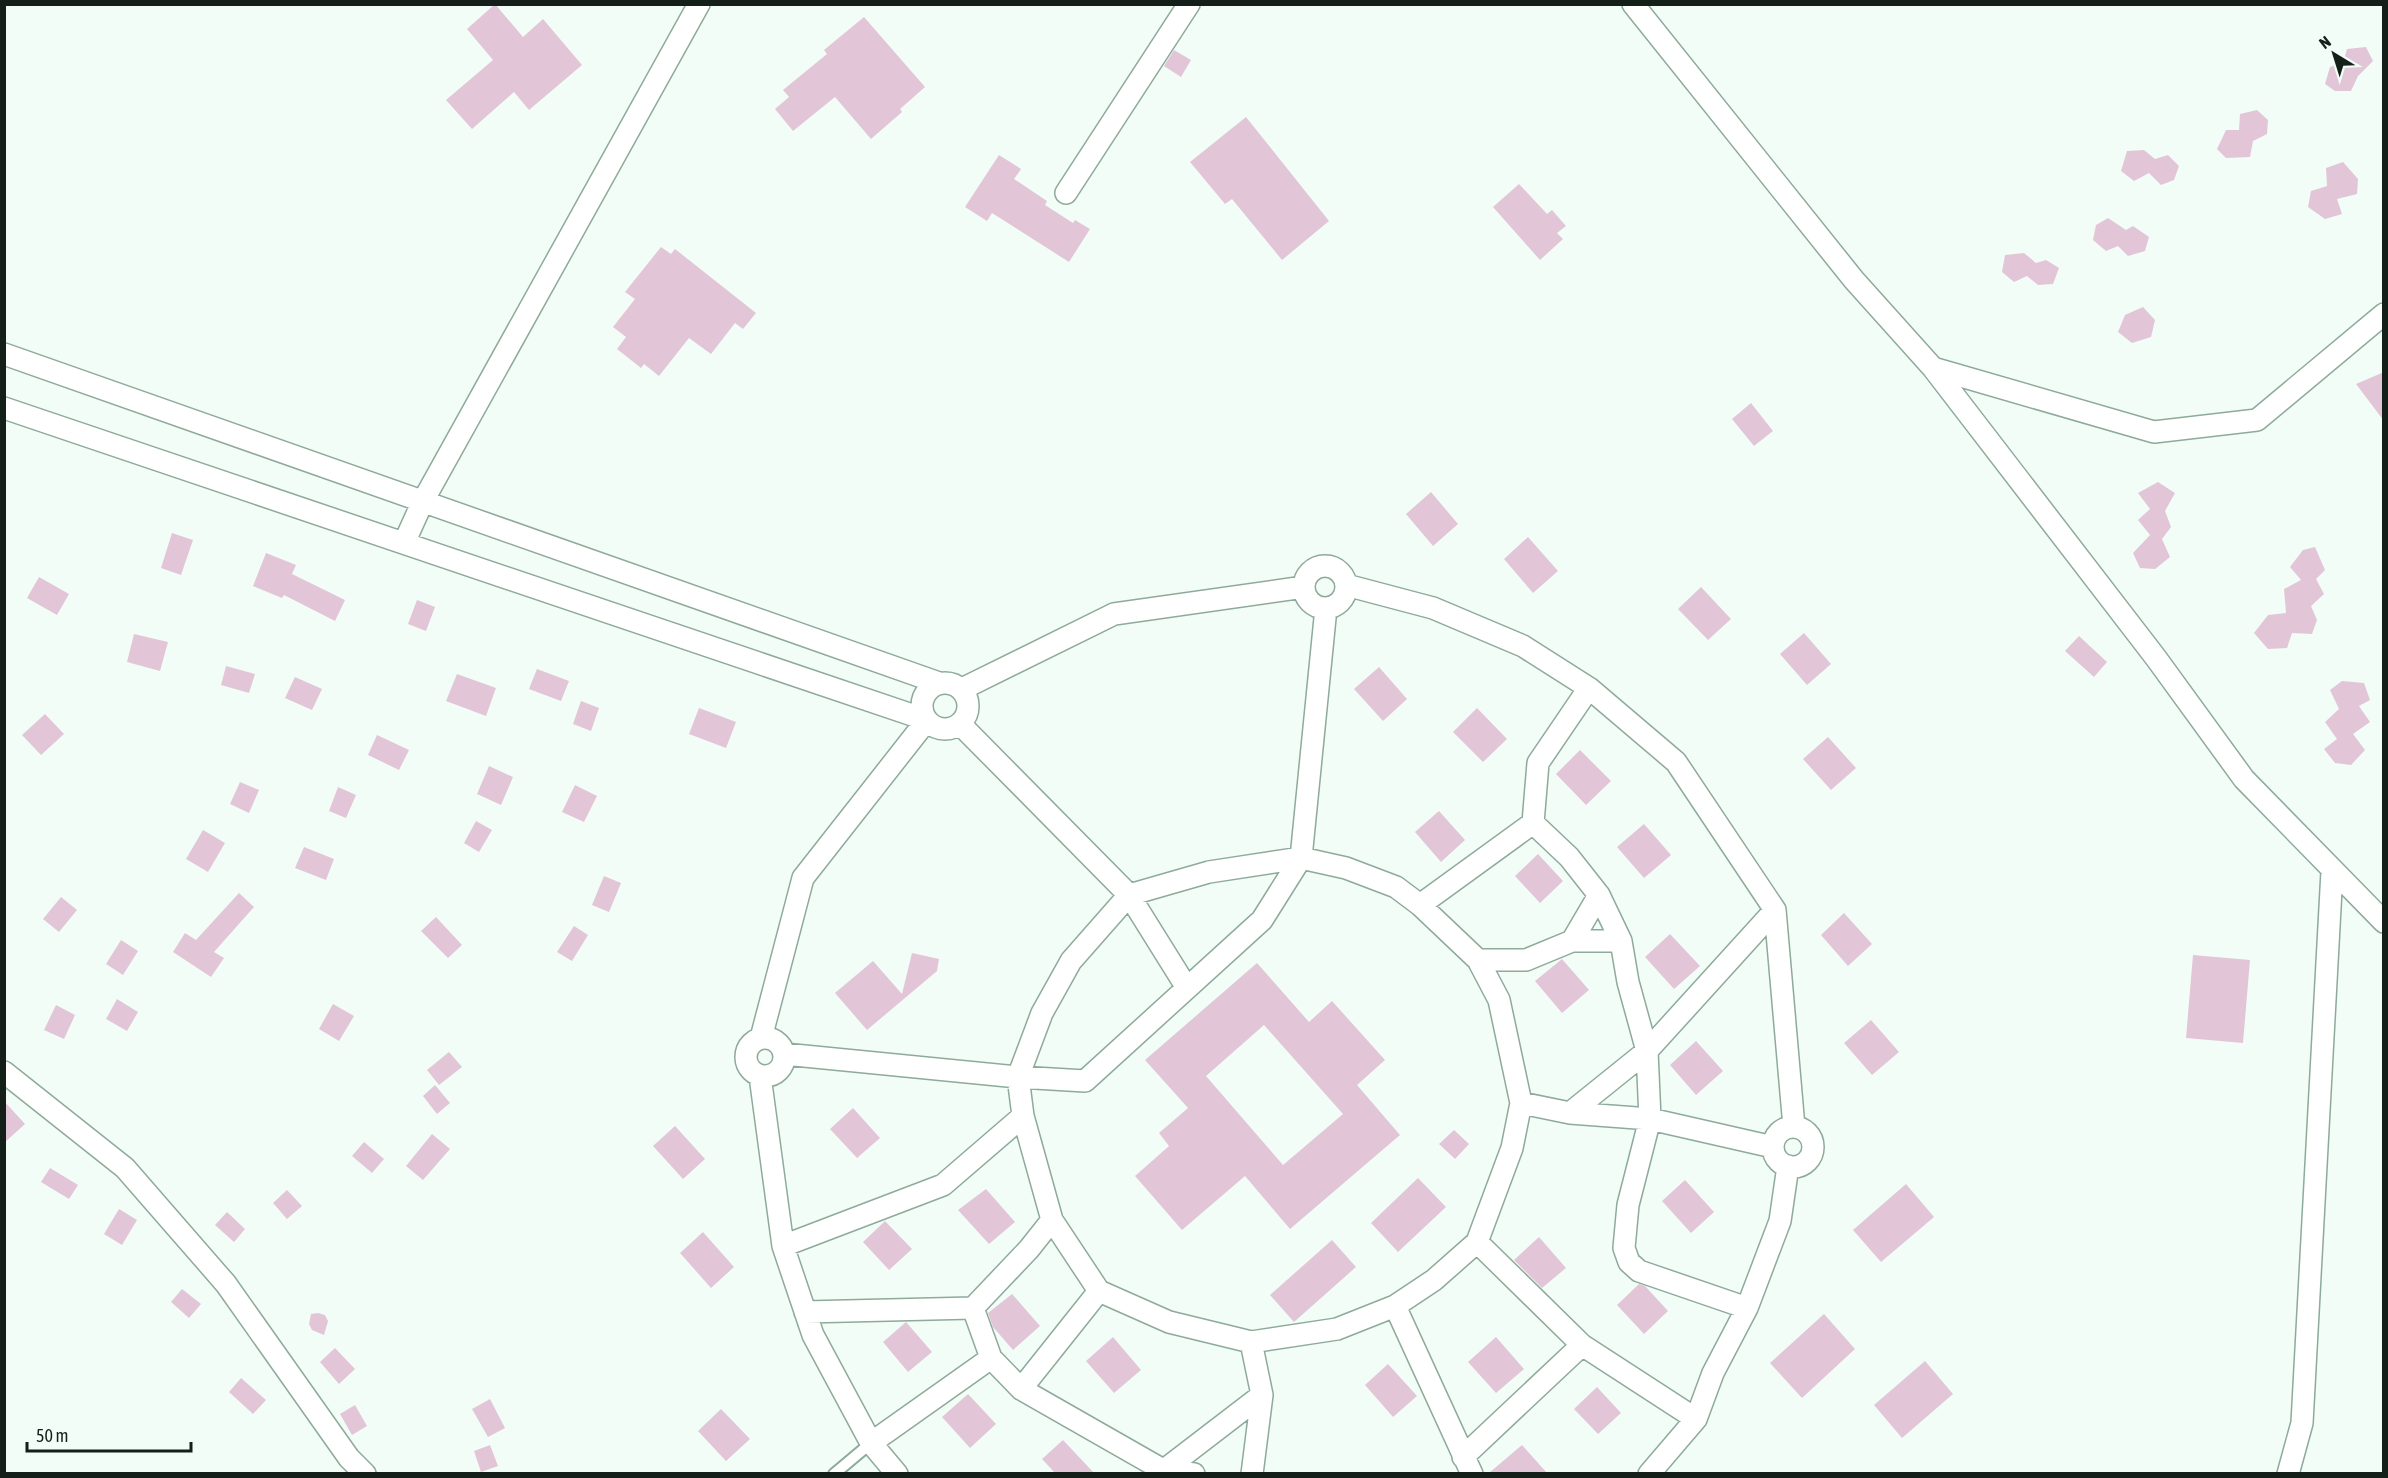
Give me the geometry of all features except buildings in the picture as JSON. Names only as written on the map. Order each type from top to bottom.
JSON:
[{"type":"street","points":[[404,543],[423,501],[699,4]]},
{"type":"street","points":[[1066,193],[1190,4]]},
{"type":"street","points":[[1633,4],[1854,280],[1933,368],[2156,658],[2244,778],[2332,872],[2384,922]]},
{"type":"street","points":[[1933,368],[2154,432],[2257,420],[2384,314]]},
{"type":"street","points":[[4,354],[939,683],[948,682],[962,689],[969,703],[965,718],[960,724],[946,729],[932,725],[923,713],[923,699],[926,692],[939,683]]},
{"type":"street","points":[[4,408],[927,720]]},
{"type":"street","points":[[1328,566],[1341,572],[1346,585],[1343,599],[1333,607],[1326,608],[1319,608],[1308,600],[1304,587],[1308,574],[1314,569],[1328,566]]},
{"type":"street","points":[[1346,585],[1433,608],[1523,646],[1589,688],[1676,762],[1775,910],[1794,1127]]},
{"type":"street","points":[[962,689],[1114,614],[1304,587]]},
{"type":"street","points":[[784,1054],[1018,1077],[1085,1081],[1262,920],[1301,858],[1326,608]]},
{"type":"street","points":[[1420,905],[1533,823],[1538,763],[1589,688]]},
{"type":"street","points":[[761,1038],[778,1043],[784,1054],[782,1066],[778,1071],[760,1076],[750,1069],[746,1056],[750,1045],[761,1038],[803,878],[927,720]]},
{"type":"street","points":[[960,724],[1129,895],[1188,988]]},
{"type":"street","points":[[1533,823],[1569,857],[1599,895],[1621,941],[1628,982],[1647,1051],[1650,1119],[1628,1205],[1624,1248],[1629,1262],[1639,1271],[1747,1308]]},
{"type":"street","points":[[1301,858],[1346,868],[1396,887],[1420,905],[1478,960],[1499,1000],[1521,1103],[1512,1148],[1477,1242],[1434,1280],[1395,1306],[1337,1329],[1251,1342],[1169,1322],[1099,1291],[1052,1220],[1023,1116],[1018,1077],[1042,1013],[1071,960],[1129,895],[1209,872],[1301,858]]},
{"type":"street","points":[[2288,1473],[2302,1423],[2332,872]]},
{"type":"street","points":[[1572,942],[1599,895]]},
{"type":"street","points":[[1570,1113],[1647,1051],[1775,910]]},
{"type":"street","points":[[1478,960],[1526,960],[1572,942],[1621,941]]},
{"type":"street","points":[[4,1072],[125,1168],[226,1284],[349,1458],[364,1473]]},
{"type":"street","points":[[760,1076],[783,1246],[805,1312],[813,1335],[871,1443],[897,1473]]},
{"type":"street","points":[[1521,1103],[1570,1113],[1650,1119],[1773,1147]]},
{"type":"street","points":[[783,1246],[944,1185],[1023,1116]]},
{"type":"street","points":[[1794,1127],[1801,1128],[1810,1137],[1812,1149],[1807,1160],[1801,1164],[1788,1166],[1777,1159],[1773,1147],[1774,1140],[1782,1130],[1794,1127]]},
{"type":"street","points":[[1649,1473],[1696,1419],[1713,1373],[1747,1308],[1780,1221],[1788,1166]]},
{"type":"street","points":[[805,1312],[973,1308],[1029,1249],[1052,1220]]},
{"type":"street","points":[[1477,1242],[1582,1346],[1696,1419]]},
{"type":"street","points":[[1021,1389],[1099,1291]]},
{"type":"street","points":[[1395,1306],[1468,1465],[1582,1346]]},
{"type":"street","points":[[973,1308],[991,1358],[1021,1389],[1161,1472],[1194,1473]]},
{"type":"street","points":[[1251,1342],[1262,1395],[1252,1473]]},
{"type":"street","points":[[871,1443],[991,1358]]},
{"type":"street","points":[[1161,1472],[1262,1395]]},
{"type":"lane","points":[[834,1473],[871,1443]]}]
